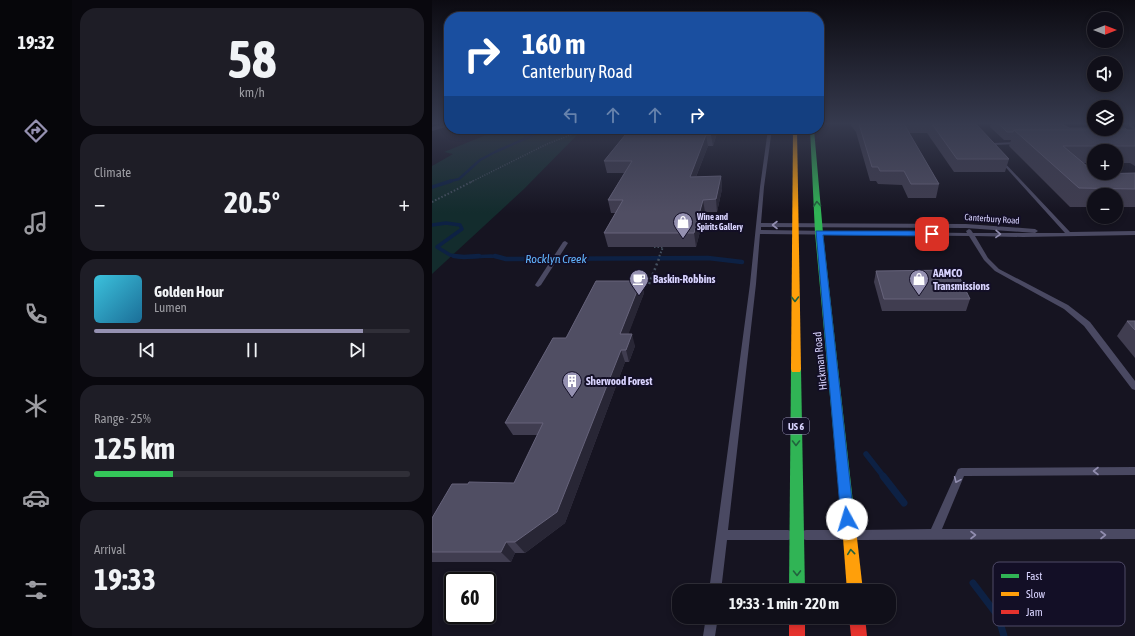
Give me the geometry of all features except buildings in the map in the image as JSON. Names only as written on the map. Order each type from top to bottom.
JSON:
[{"type":"main road","name":"Hickman Road","points":[[795,154],[797,584]]},
{"type":"main road","name":"Hickman Road","points":[[814,154],[819,229],[854,584]]},
{"type":"main road","points":[[797,624],[797,636]]},
{"type":"main road","points":[[858,624],[859,636]]},
{"type":"lane","points":[[716,584],[767,154]]},
{"type":"lane","points":[[995,154],[1068,234]]},
{"type":"lane","points":[[966,226],[986,260],[997,270],[1066,308],[1088,324],[1135,387]]},
{"type":"lane","name":"Canterbury Road","points":[[819,229],[966,226],[1068,234]]},
{"type":"lane","points":[[759,228],[819,229]]},
{"type":"lane","name":"Canterbury Road","points":[[819,229],[1040,235],[1135,233]]},
{"type":"lane","points":[[538,285],[565,243]]},
{"type":"lane","points":[[934,535],[961,472],[1135,471]]},
{"type":"lane","points":[[722,535],[1135,534]]},
{"type":"lane","points":[[710,636],[711,624]]},
{"type":"path","points":[[432,202],[528,154]]},
{"type":"path","points":[[649,284],[663,247],[654,247]]},
{"type":"green space","points":[[452,154],[559,154],[524,189],[432,274],[432,166],[453,154]]},
{"type":"waterway","points":[[451,181],[459,179],[480,160],[492,154]]},
{"type":"waterway","points":[[432,187],[451,181]]},
{"type":"waterway","points":[[447,182],[451,181]]},
{"type":"waterway","name":"Rocklyn Creek","points":[[432,225],[446,223],[460,225],[462,229],[437,247],[450,255],[456,256]]},
{"type":"waterway","name":"Rocklyn Creek","points":[[456,256],[479,256]]},
{"type":"waterway","name":"Rocklyn Creek","points":[[456,256],[460,257]]},
{"type":"waterway","name":"Rocklyn Creek","points":[[469,257],[498,257]]},
{"type":"waterway","name":"Rocklyn Creek","points":[[498,257],[506,259],[708,258],[742,262]]},
{"type":"waterway","name":"Rocklyn Creek","points":[[866,454],[884,477]]},
{"type":"waterway","name":"Rocklyn Creek","points":[[883,476],[904,503]]},
{"type":"waterway","name":"Rocklyn Creek","points":[[973,583],[993,609]]},
{"type":"waterway","name":"Rocklyn Creek","points":[[1001,626],[1004,636]]},
{"type":"traffic: fast","points":[[814,154],[819,233],[850,538]]},
{"type":"traffic: fast","points":[[796,369],[797,584]]},
{"type":"traffic: slow","points":[[795,154],[796,369]]},
{"type":"traffic: slow","points":[[850,538],[854,584]]},
{"type":"traffic: jam","points":[[797,624],[797,636]]},
{"type":"traffic: jam","points":[[858,624],[859,636]]},
{"type":"place","name":"Wine and Spirits Gallery","points":[[683,239]]},
{"type":"place","name":"Baskin-Robbins","points":[[639,296]]},
{"type":"place","name":"AAMCO Transmissions","points":[[919,296]]},
{"type":"place","name":"Sherwood Forest","points":[[572,398]]},
{"type":"route","points":[[847,519],[819,233],[932,234]]}]
